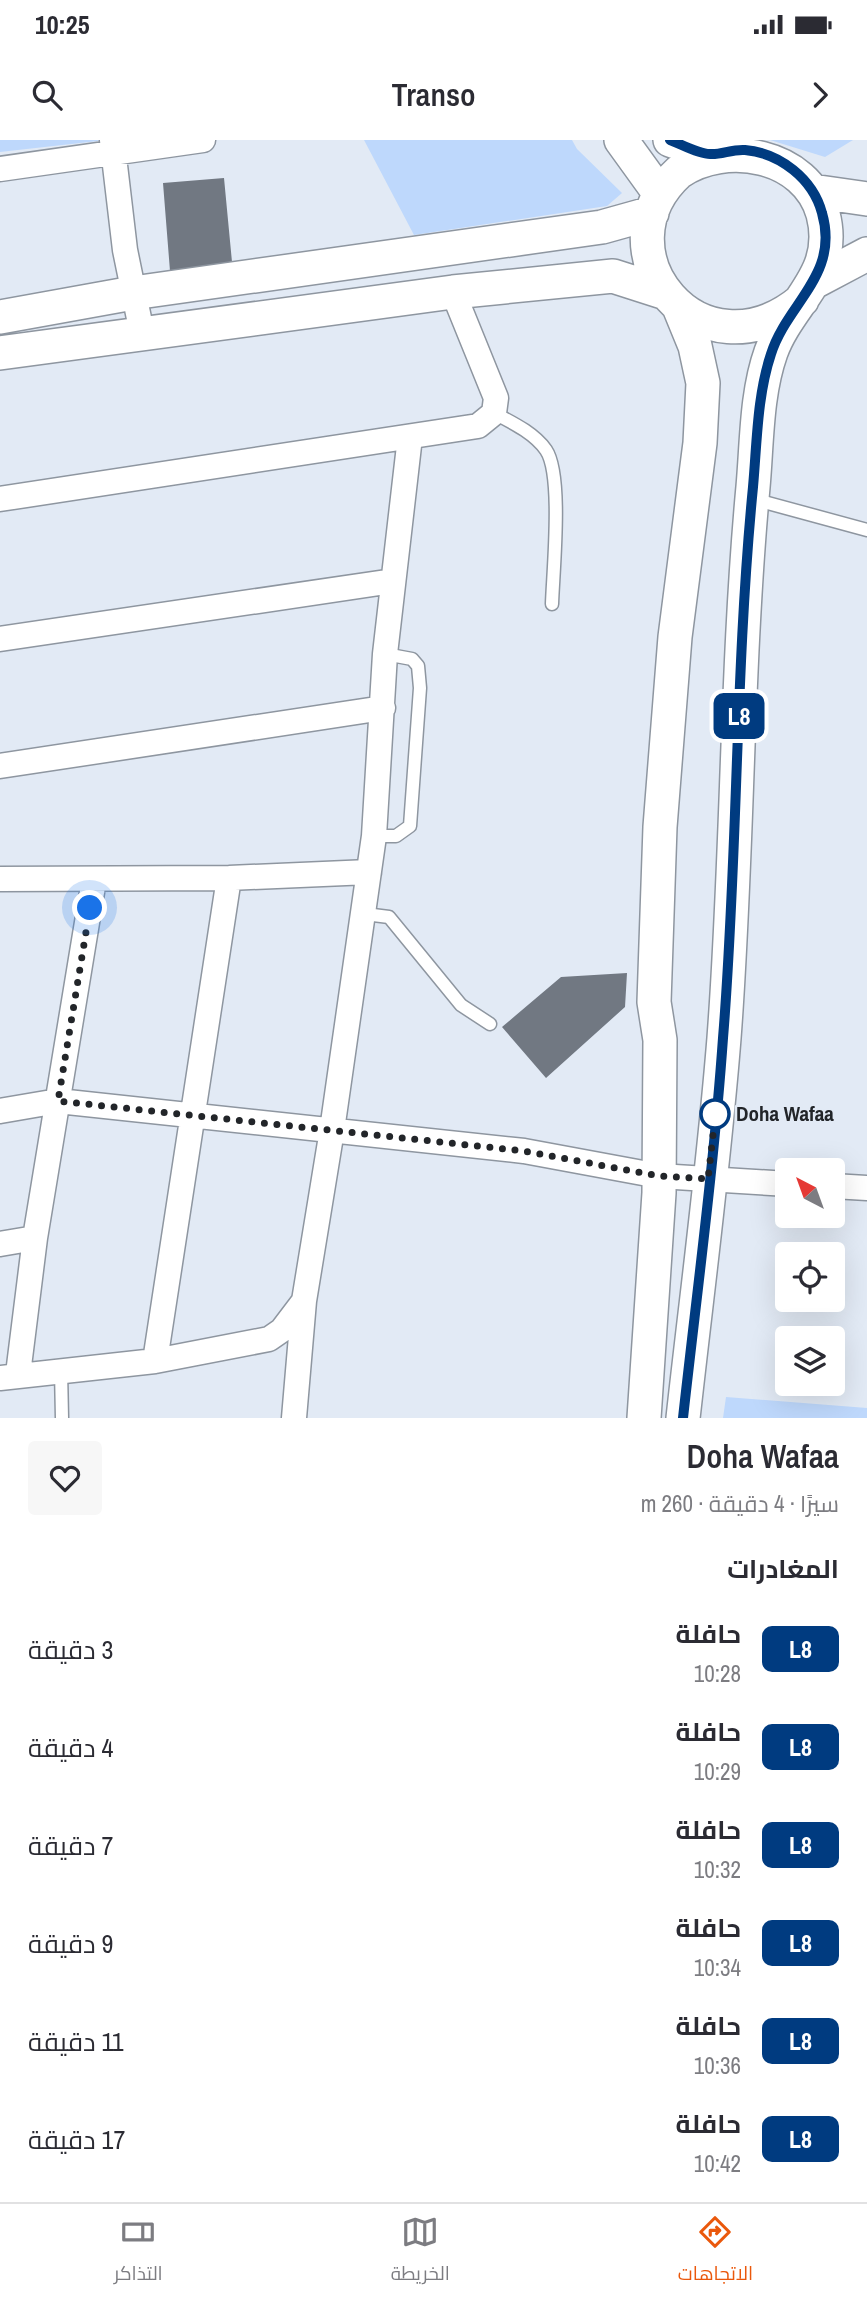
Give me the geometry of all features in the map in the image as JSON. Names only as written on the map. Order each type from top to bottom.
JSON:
[{"type":"street","points":[[0,169],[113,146],[203,140]]},
{"type":"street","points":[[621,140],[656,204]]},
{"type":"street","points":[[670,140],[709,155]]},
{"type":"street","points":[[113,146],[133,293],[142,333]]},
{"type":"street","points":[[644,1418],[659,1176],[660,1040],[654,1002],[660,827],[675,637],[700,443],[703,383],[695,346],[672,300],[655,275],[649,255],[648,234],[656,204],[681,170],[709,155],[727,150],[765,154],[797,173],[812,191],[822,212],[826,235],[824,259],[809,290],[771,351],[762,391],[752,499],[723,1038],[683,1418]]},
{"type":"street","points":[[812,191],[865,194]]},
{"type":"street","points":[[0,317],[133,293],[602,227],[656,204]]},
{"type":"street","points":[[0,353],[453,292],[613,276],[672,300],[698,319],[719,326],[741,328],[774,319],[809,290],[867,254]]},
{"type":"street","points":[[0,499],[478,426],[494,414],[496,398],[453,292]]},
{"type":"street","points":[[294,1418],[304,1301],[365,914],[374,836],[385,654],[410,437]]},
{"type":"street","points":[[0,639],[393,581]]},
{"type":"street","points":[[0,766],[383,708]]},
{"type":"street","points":[[0,878],[229,878],[369,872]]},
{"type":"street","points":[[155,1361],[190,1117],[229,878]]},
{"type":"street","points":[[94,880],[35,1238],[9,1376],[155,1361],[269,1339],[282,1330],[304,1301]]},
{"type":"street","points":[[0,1111],[58,1101],[524,1151],[659,1176],[775,1183]]},
{"type":"street","points":[[845,1187],[867,1188]]},
{"type":"street","points":[[0,1244],[35,1238]]},
{"type":"lane","points":[[494,414],[536,439],[548,452],[555,476],[552,604]]},
{"type":"lane","points":[[752,499],[867,530]]},
{"type":"lane","points":[[374,836],[396,836],[410,826],[420,688],[418,666],[412,659],[385,654]]},
{"type":"lane","points":[[365,914],[388,917],[461,1004],[490,1024]]},
{"type":"lane","points":[[61,1370],[62,1418]]},
{"type":"shaded area","points":[[0,140],[98,140],[98,141],[0,152]]},
{"type":"shaded area","points":[[364,140],[572,140],[577,149],[622,193],[607,206],[414,235]]},
{"type":"shaded area","points":[[770,140],[853,140],[825,157]]},
{"type":"shaded area","points":[[726,1397],[867,1408],[867,1418],[723,1418]]},
{"type":"building","points":[[224,178],[232,262],[170,271],[163,183]]},
{"type":"building","points":[[627,973],[625,1007],[546,1078],[502,1027],[561,977]]},
{"type":"bus line","name":"L8","points":[[670,140],[709,155],[727,150],[746,150],[765,154],[782,162],[797,173],[812,191],[822,212],[826,235],[824,259],[816,281],[771,351],[762,391],[752,499],[723,1038],[683,1418]]},
{"type":"place","name":"Doha Wafaa","points":[[715,1114]]},
{"type":"route","points":[[90,908],[58,1101],[524,1151],[659,1176],[708,1179],[716,1109],[715,1114]]}]
